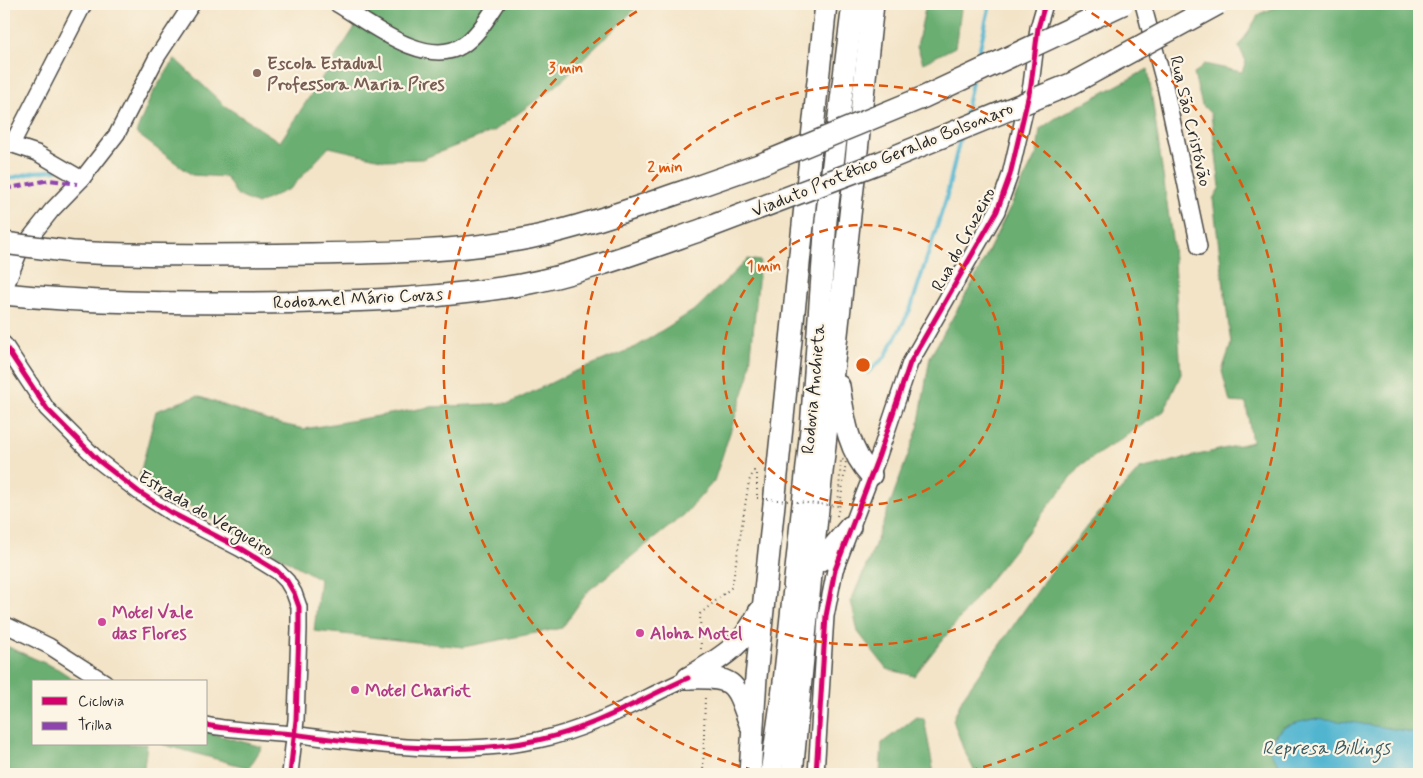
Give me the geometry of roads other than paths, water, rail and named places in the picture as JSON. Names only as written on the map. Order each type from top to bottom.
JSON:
[{"type":"highway","name":"Rodovia Anchieta","points":[[750,774],[756,677],[826,4]]},
{"type":"highway","name":"Rodovia Anchieta","points":[[771,774],[784,682],[811,430],[826,220],[853,4]]},
{"type":"highway","name":"Rodovia Anchieta","points":[[792,774],[823,564],[836,342],[872,4]]},
{"type":"highway","points":[[4,243],[72,252],[136,255],[248,255],[405,252],[528,238],[581,226],[759,165],[924,96],[1123,4]]},
{"type":"highway","name":"Viaduto Protético Geraldo Bolsonaro","points":[[704,229],[881,162],[1071,84],[1218,4]]},
{"type":"highway","name":"Rodoanel Mário Covas","points":[[4,292],[66,301],[299,302],[380,300],[464,292],[520,284],[590,269],[704,229]]},
{"type":"highway","points":[[836,342],[839,386],[849,438],[859,463],[871,475]]},
{"type":"highway","points":[[823,564],[850,527]]},
{"type":"highway","points":[[770,538],[773,551],[774,583],[770,724],[773,750]]},
{"type":"highway","points":[[688,678],[739,644],[754,623],[764,603]]},
{"type":"highway","points":[[688,678],[720,678],[732,684],[738,691],[754,733]]},
{"type":"street","points":[[82,179],[37,153],[8,143],[84,4]]},
{"type":"street","points":[[4,292],[19,253],[52,210],[82,179],[117,134],[157,57],[192,4]]},
{"type":"street","points":[[337,4],[407,45],[428,53],[446,52],[462,46],[482,28],[497,4]]},
{"type":"street","name":"Rua do Cruzeiro","points":[[850,527],[871,475],[910,363],[997,211],[1019,145],[1031,85],[1038,28],[1044,4]]},
{"type":"street","name":"Rua São Cristóvão","points":[[1143,4],[1165,86],[1199,247]]},
{"type":"street","name":"Estrada do Vergueiro","points":[[4,344],[47,409],[99,461],[139,492],[170,512],[256,558],[287,581],[299,607],[296,720],[290,774]]},
{"type":"street","points":[[816,774],[826,616],[823,564]]},
{"type":"street","points":[[4,624],[49,646],[102,680]]},
{"type":"street","points":[[208,725],[331,740],[440,748],[493,747],[540,740],[580,727],[618,713],[688,678]]},
{"type":"water","name":"Represa Billings","points":[[1313,719],[1350,722],[1412,732],[1419,736],[1419,774],[1287,774],[1270,752],[1275,736],[1279,731],[1290,725]]},
{"type":"waterway","points":[[976,65],[990,4]]},
{"type":"waterway","points":[[964,121],[972,82]]},
{"type":"waterway","points":[[867,373],[885,357],[910,310],[946,199],[960,138]]},
{"type":"waterway","points":[[4,180],[35,172],[57,170]]},
{"type":"place","name":"Escola Estadual Professora Maria Pires","points":[[257,73]]},
{"type":"place","name":"Motel Vale das Flores","points":[[102,622]]},
{"type":"place","name":"Aloha Motel","points":[[640,633]]},
{"type":"place","name":"Motel Chariot","points":[[355,690]]}]
